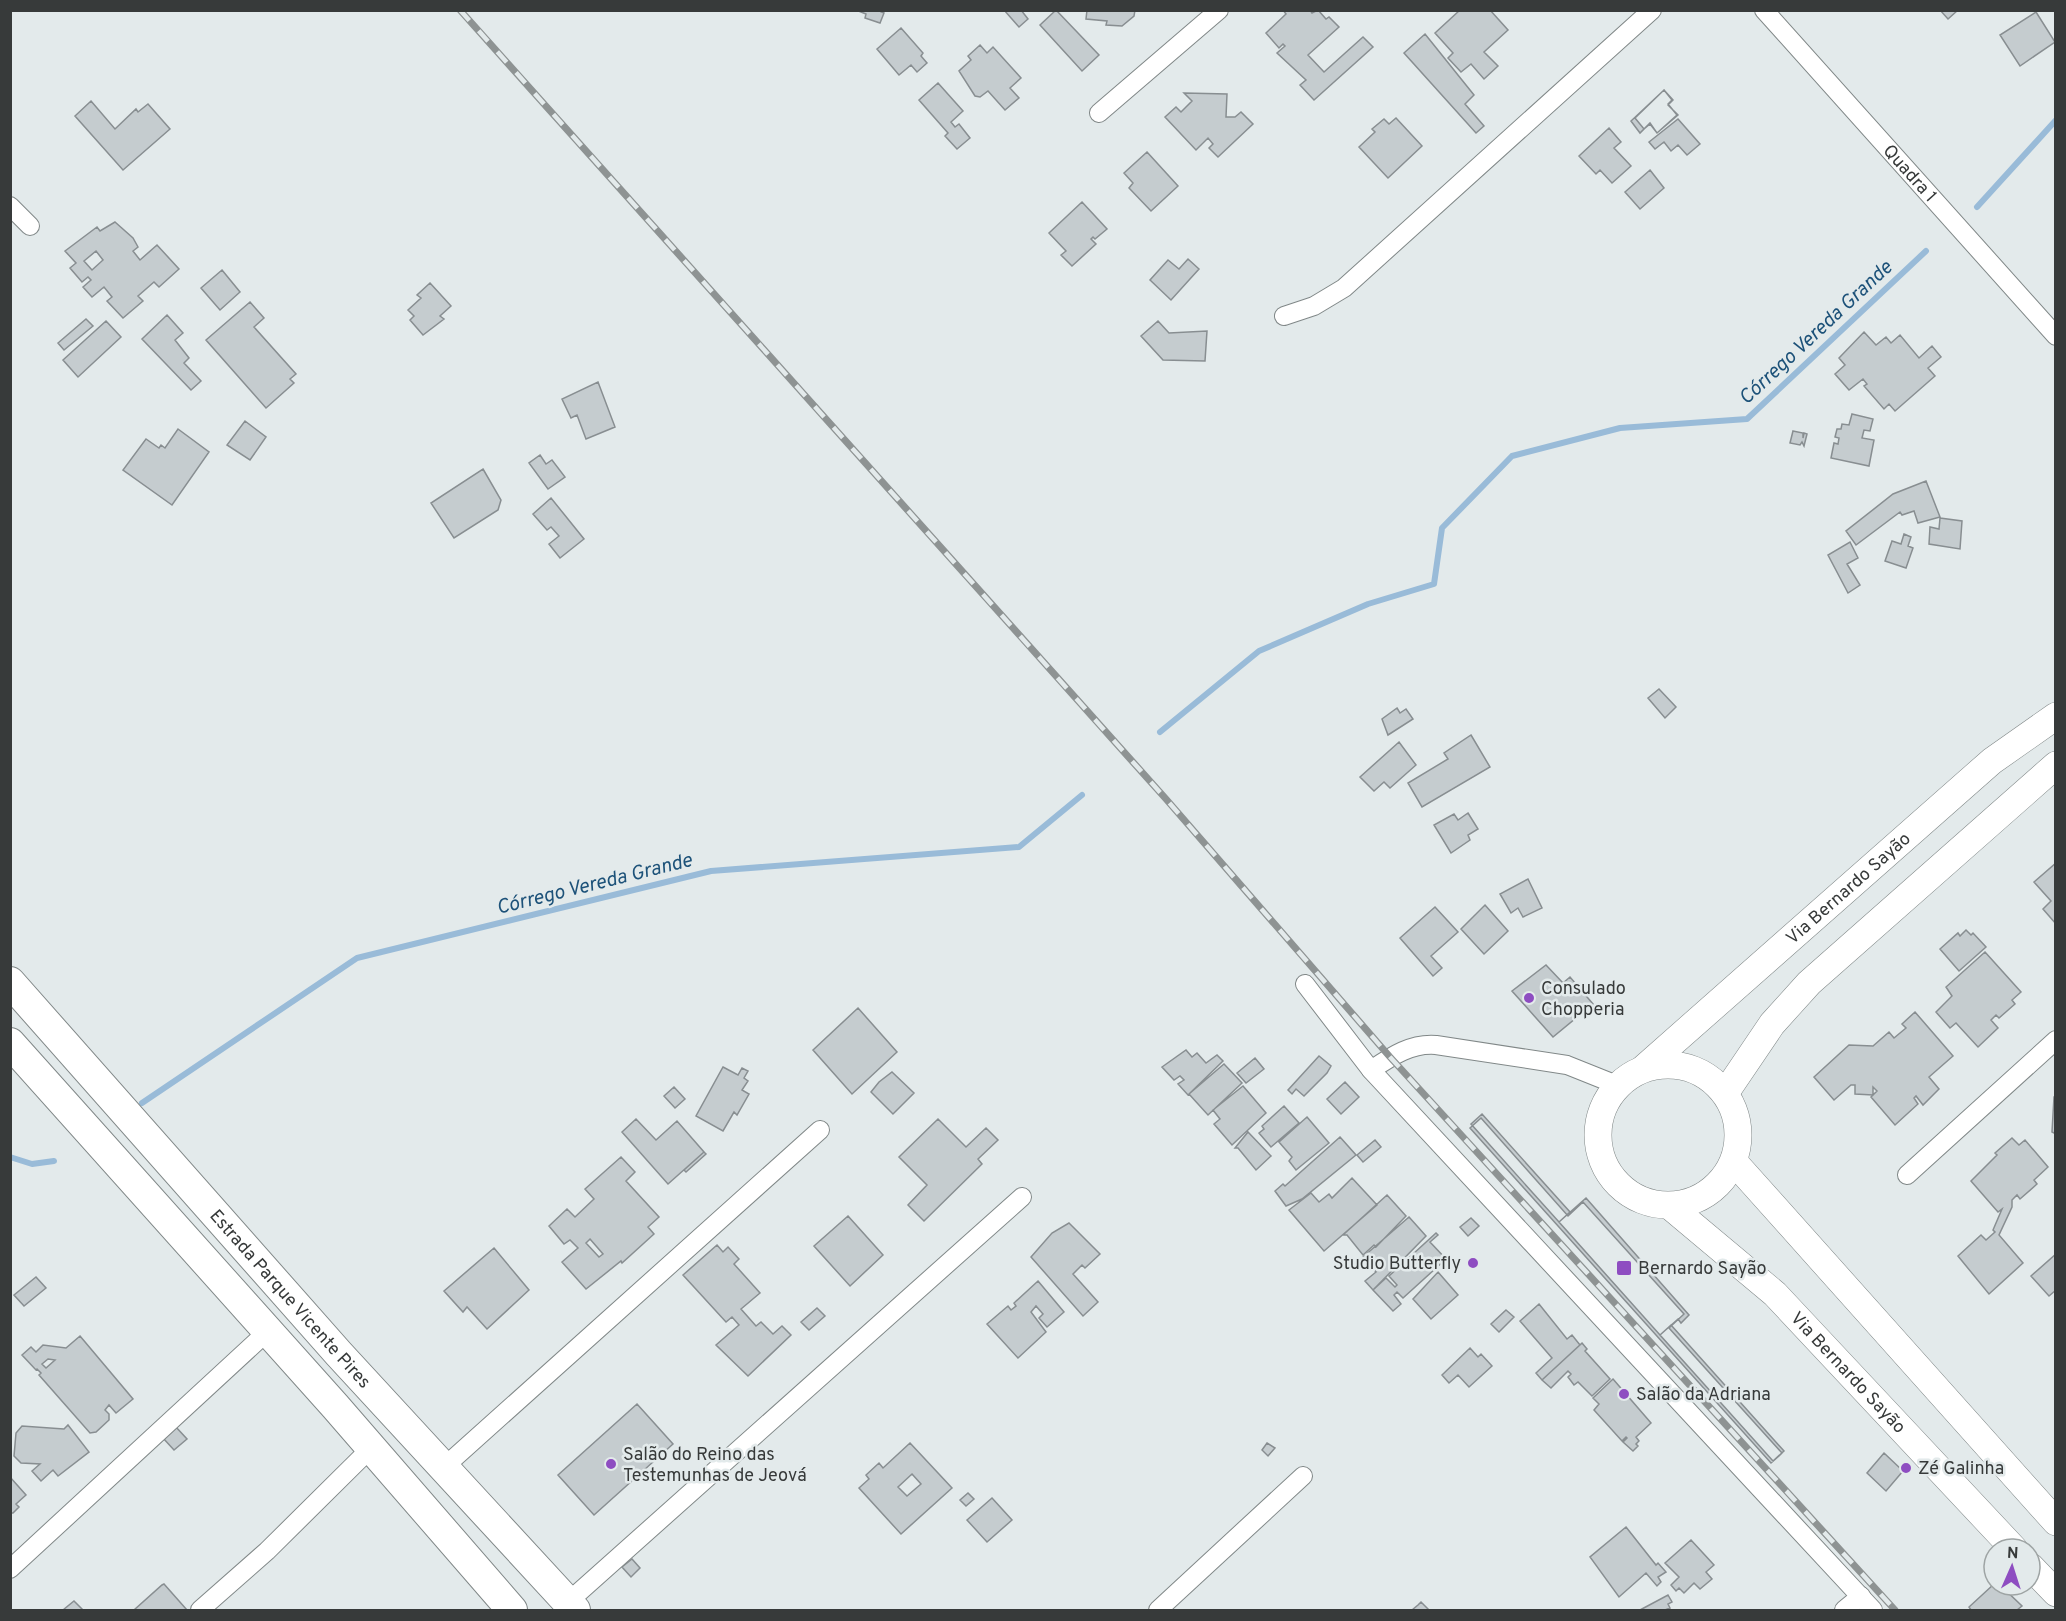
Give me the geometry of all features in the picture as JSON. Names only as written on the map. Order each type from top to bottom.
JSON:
[{"type":"main road","name":"Via Bernardo Sayão","points":[[1644,1068],[1992,761],[2055,716]]},
{"type":"main road","points":[[1726,1092],[1772,1024],[1809,983],[2055,765]]},
{"type":"main road","name":"Estrada Parque Vicente Pires","points":[[10,982],[443,1468],[571,1606]]},
{"type":"main road","points":[[10,1042],[335,1406],[512,1611]]},
{"type":"main road","points":[[1674,1064],[1703,1072],[1726,1092],[1740,1126],[1735,1163],[1709,1194],[1671,1207],[1637,1200],[1611,1178],[1597,1147],[1600,1114],[1617,1085],[1644,1068],[1674,1064]]},
{"type":"main road","points":[[1735,1163],[2055,1522]]},
{"type":"main road","name":"Via Bernardo Sayão","points":[[1671,1207],[1775,1294],[2003,1537]]},
{"type":"main road","points":[[335,1406],[349,1410],[374,1432],[384,1431],[400,1419]]},
{"type":"main road","points":[[408,1489],[420,1480],[430,1478],[476,1511],[485,1514]]},
{"type":"main road","points":[[2042,1579],[2055,1593]]},
{"type":"street","points":[[1099,113],[1219,10]]},
{"type":"street","points":[[1284,316],[1314,306],[1344,288],[1652,10]]},
{"type":"street","name":"Quadra 1","points":[[1764,10],[2055,336]]},
{"type":"street","points":[[10,206],[30,226]]},
{"type":"street","points":[[1305,984],[1371,1070],[1873,1611]]},
{"type":"street","points":[[1907,1175],[2055,1040]]},
{"type":"street","points":[[1371,1070],[1405,1050],[1422,1044],[1496,1052],[1567,1065],[1617,1085]]},
{"type":"street","points":[[443,1468],[820,1130]]},
{"type":"street","points":[[571,1606],[1022,1197]]},
{"type":"street","points":[[10,1569],[268,1331]]},
{"type":"street","points":[[200,1611],[267,1551],[371,1448]]},
{"type":"street","points":[[1158,1611],[1303,1476]]},
{"type":"street","points":[[1844,1611],[1860,1596]]},
{"type":"building","points":[[856,10],[877,10],[884,13],[880,23],[865,18],[866,14]]},
{"type":"building","points":[[1004,10],[1021,10],[1028,19],[1019,27]]},
{"type":"building","points":[[1056,10],[1099,55],[1082,71],[1040,25]]},
{"type":"building","points":[[1087,10],[1135,10],[1134,16],[1122,26],[1106,25],[1107,21],[1086,19]]},
{"type":"building","points":[[1283,10],[1310,10],[1312,13],[1318,10],[1326,19],[1329,17],[1339,27],[1308,55],[1324,72],[1363,37],[1373,47],[1314,100],[1300,85],[1306,80],[1277,53],[1285,46],[1283,44],[1279,48],[1266,33],[1286,14]]},
{"type":"building","points":[[1460,10],[1490,10],[1508,30],[1484,52],[1498,66],[1484,79],[1471,64],[1461,72],[1448,58],[1453,53],[1435,33]]},
{"type":"building","points":[[1940,10],[1958,10],[1948,19]]},
{"type":"building","points":[[2036,12],[2055,42],[2020,66],[2000,35]]},
{"type":"building","points":[[901,28],[923,53],[921,56],[927,63],[917,72],[911,65],[899,75],[877,49]]},
{"type":"building","points":[[1425,34],[1474,95],[1465,104],[1484,126],[1476,133],[1404,53]]},
{"type":"building","points":[[980,45],[987,53],[993,47],[1021,78],[1010,88],[1019,98],[1005,110],[988,91],[980,97],[975,96],[959,71],[971,60],[968,56]]},
{"type":"building","points":[[938,83],[963,111],[951,122],[955,127],[959,124],[970,138],[957,149],[945,136],[948,133],[919,100]]},
{"type":"building","points":[[1664,90],[1673,100],[1668,105],[1678,115],[1657,133],[1650,123],[1640,133],[1631,121]]},
{"type":"building","points":[[1664,90],[1672,100],[1668,104],[1677,115],[1657,133],[1650,124],[1644,129],[1635,118]]},
{"type":"building","points":[[1184,93],[1227,94],[1226,117],[1235,117],[1241,112],[1253,124],[1218,157],[1209,148],[1213,144],[1208,138],[1196,150],[1165,117],[1176,107],[1181,112],[1192,101]]},
{"type":"building","points":[[91,101],[115,129],[136,109],[138,112],[148,104],[170,129],[123,170],[75,116]]},
{"type":"building","points":[[1396,118],[1422,146],[1388,178],[1359,147],[1375,132],[1372,129],[1384,119],[1389,124]]},
{"type":"building","points":[[1678,119],[1700,144],[1687,155],[1678,145],[1671,151],[1664,142],[1655,149],[1649,142]]},
{"type":"building","points":[[1609,128],[1621,142],[1614,148],[1631,166],[1612,183],[1600,170],[1596,174],[1579,156]]},
{"type":"building","points":[[1147,152],[1178,186],[1151,211],[1129,188],[1133,183],[1124,173]]},
{"type":"building","points":[[1650,170],[1664,188],[1640,209],[1625,192]]},
{"type":"building","points":[[1082,202],[1107,229],[1095,239],[1093,237],[1091,239],[1096,244],[1072,266],[1061,255],[1066,251],[1049,233]]},
{"type":"building","points":[[115,222],[133,238],[138,247],[133,251],[140,260],[157,245],[179,269],[159,287],[154,282],[138,296],[143,301],[123,318],[107,301],[112,297],[104,287],[92,297],[83,287],[91,280],[88,277],[82,282],[70,268],[76,263],[65,251],[97,227],[100,231]],"holes":[[[96,251],[103,260],[92,270],[84,261]]]},
{"type":"building","points":[[1188,259],[1199,269],[1171,300],[1150,280],[1168,260],[1179,269]]},
{"type":"building","points":[[222,270],[240,292],[220,310],[201,288]]},
{"type":"building","points":[[430,283],[451,306],[440,316],[444,319],[423,335],[410,320],[414,316],[408,310],[421,298],[417,295]]},
{"type":"building","points":[[250,302],[264,318],[254,327],[296,374],[290,379],[294,383],[266,408],[206,340]]},
{"type":"building","points":[[167,315],[183,333],[175,340],[189,358],[184,363],[201,381],[191,390],[142,339]]},
{"type":"building","points":[[86,319],[93,326],[64,350],[58,343]]},
{"type":"building","points":[[106,321],[121,337],[78,377],[63,360]]},
{"type":"building","points":[[1158,321],[1169,333],[1207,331],[1205,361],[1163,360],[1141,336]]},
{"type":"building","points":[[1864,332],[1876,345],[1886,337],[1891,343],[1900,335],[1919,358],[1932,346],[1941,357],[1928,368],[1935,376],[1895,411],[1889,404],[1884,409],[1864,386],[1867,384],[1863,379],[1849,390],[1835,374],[1845,365],[1839,358]]},
{"type":"building","points":[[598,382],[615,427],[586,439],[577,415],[571,418],[562,399]]},
{"type":"building","points":[[1852,414],[1873,419],[1870,431],[1864,430],[1862,438],[1874,440],[1869,466],[1831,458],[1834,443],[1838,444],[1839,438],[1835,437],[1837,429],[1841,429],[1842,424],[1849,425]]},
{"type":"building","points":[[245,421],[266,437],[250,460],[227,445]]},
{"type":"building","points":[[178,429],[209,452],[172,505],[123,470],[146,439],[159,448],[161,445],[165,448]]},
{"type":"building","points":[[1793,431],[1803,433],[1803,438],[1804,433],[1807,434],[1804,446],[1802,442],[1800,445],[1790,443]]},
{"type":"building","points":[[540,455],[546,464],[552,460],[565,477],[548,489],[529,463]]},
{"type":"building","points":[[483,469],[501,500],[498,510],[454,538],[431,503]]},
{"type":"building","points":[[1926,481],[1940,517],[1918,523],[1914,511],[1902,515],[1900,512],[1856,545],[1846,531],[1893,494]]},
{"type":"building","points":[[551,498],[584,539],[560,558],[549,544],[559,536],[551,527],[547,530],[533,514]]},
{"type":"building","points":[[1940,518],[1962,521],[1960,549],[1929,544],[1930,527],[1939,529]]},
{"type":"building","points":[[1904,534],[1911,537],[1908,546],[1913,548],[1906,568],[1885,561],[1892,541],[1901,544]]},
{"type":"building","points":[[1850,542],[1858,558],[1847,564],[1860,585],[1848,593],[1828,555]]},
{"type":"building","points":[[1659,689],[1676,707],[1665,718],[1648,698]]},
{"type":"building","points":[[1397,708],[1400,713],[1406,709],[1413,719],[1388,735],[1382,719]]},
{"type":"building","points":[[1471,735],[1490,767],[1422,807],[1408,783],[1448,759],[1444,753]]},
{"type":"building","points":[[1399,742],[1416,765],[1390,788],[1384,782],[1374,791],[1360,777]]},
{"type":"building","points":[[1468,813],[1478,829],[1468,835],[1470,840],[1451,853],[1434,825],[1454,814],[1458,820]]},
{"type":"building","points":[[2056,863],[2056,924],[2043,909],[2051,901],[2034,882]]},
{"type":"building","points":[[1528,879],[1542,908],[1523,917],[1518,908],[1511,913],[1500,894]]},
{"type":"building","points":[[1485,905],[1508,931],[1484,954],[1461,929]]},
{"type":"building","points":[[1435,907],[1458,932],[1431,956],[1442,968],[1433,976],[1400,938]]},
{"type":"building","points":[[1966,930],[1971,935],[1973,933],[1986,947],[1959,971],[1940,949],[1958,933],[1960,936]]},
{"type":"building","points":[[1985,952],[2021,992],[2012,1000],[2015,1004],[1999,1018],[1996,1015],[1991,1020],[1998,1028],[1978,1047],[1956,1023],[1950,1028],[1936,1012],[1952,996],[1946,987]]},
{"type":"building","points":[[1546,965],[1563,983],[1570,977],[1593,1004],[1553,1037],[1512,991]]},
{"type":"building","points":[[858,1008],[897,1052],[852,1094],[813,1050]]},
{"type":"building","points":[[1915,1012],[1953,1056],[1929,1077],[1939,1089],[1923,1105],[1916,1096],[1914,1098],[1918,1104],[1895,1125],[1871,1097],[1873,1095],[1855,1094],[1855,1085],[1851,1085],[1834,1100],[1814,1077],[1849,1045],[1873,1046],[1889,1032],[1894,1038],[1906,1028],[1902,1024]]},
{"type":"building","points":[[1186,1050],[1192,1057],[1197,1053],[1206,1063],[1217,1055],[1223,1061],[1188,1095],[1178,1084],[1184,1080],[1180,1076],[1174,1080],[1162,1067]]},
{"type":"building","points":[[1319,1056],[1331,1066],[1327,1073],[1304,1096],[1296,1089],[1292,1094],[1288,1090]]},
{"type":"building","points":[[1255,1058],[1264,1069],[1246,1083],[1237,1073]]},
{"type":"building","points":[[1224,1064],[1242,1083],[1208,1115],[1189,1094]]},
{"type":"building","points":[[723,1067],[738,1075],[742,1068],[748,1071],[744,1078],[748,1081],[742,1090],[749,1094],[737,1115],[734,1112],[723,1131],[696,1116]]},
{"type":"building","points":[[892,1072],[914,1093],[893,1114],[871,1092]]},
{"type":"building","points":[[1345,1082],[1359,1097],[1341,1114],[1327,1099]]},
{"type":"building","points":[[1243,1086],[1266,1113],[1232,1145],[1214,1124],[1220,1119],[1213,1110]]},
{"type":"building","points":[[674,1087],[685,1099],[675,1108],[664,1096]]},
{"type":"building","points":[[2054,1097],[2056,1097],[2056,1134],[2052,1132]]},
{"type":"building","points":[[1284,1106],[1299,1123],[1271,1147],[1259,1133],[1264,1129],[1262,1126]]},
{"type":"building","points":[[1482,1114],[1570,1212],[1559,1222],[1471,1124]]},
{"type":"building","points":[[1307,1117],[1329,1143],[1296,1170],[1289,1161],[1292,1157],[1279,1142]]},
{"type":"building","points":[[1481,1118],[1568,1216],[1583,1202],[1684,1314],[1669,1328],[1782,1453],[1771,1463],[1470,1128]]},
{"type":"building","points":[[636,1119],[656,1140],[677,1121],[704,1152],[668,1184],[622,1132]]},
{"type":"building","points":[[938,1119],[966,1147],[986,1128],[998,1140],[978,1159],[982,1164],[924,1221],[908,1205],[927,1185],[899,1157]]},
{"type":"building","points":[[1248,1132],[1271,1156],[1256,1170],[1238,1148],[1235,1148]]},
{"type":"building","points":[[1340,1137],[1356,1155],[1302,1199],[1286,1206],[1275,1191],[1283,1184],[1285,1186]]},
{"type":"building","points":[[2012,1138],[2019,1145],[2025,1140],[2048,1167],[2034,1180],[2037,1184],[2020,1199],[2017,1195],[2012,1200],[2012,1207],[1999,1235],[2023,1263],[1989,1294],[1958,1256],[1981,1235],[1986,1240],[1995,1232],[1993,1230],[2002,1209],[1998,1212],[1971,1181],[1997,1155],[1995,1153]]},
{"type":"building","points":[[1375,1140],[1381,1147],[1363,1162],[1357,1155]]},
{"type":"building","points":[[704,1152],[706,1154],[686,1172],[684,1170]]},
{"type":"building","points":[[621,1157],[635,1172],[626,1181],[659,1217],[648,1227],[654,1234],[622,1263],[621,1261],[586,1289],[562,1262],[578,1248],[570,1240],[564,1244],[549,1226],[567,1209],[575,1217],[594,1199],[585,1189]],"holes":[[[590,1239],[603,1254],[599,1257],[586,1243]]]},
{"type":"building","points":[[1352,1178],[1377,1205],[1324,1251],[1289,1210],[1311,1193],[1319,1202],[1329,1194],[1332,1198]]},
{"type":"building","points":[[1387,1195],[1406,1216],[1376,1247],[1374,1245],[1363,1255],[1347,1235],[1343,1235]]},
{"type":"building","name":"Bernardo Sayão","points":[[1586,1198],[1689,1315],[1681,1323],[1678,1319],[1660,1335],[1559,1222]]},
{"type":"building","points":[[848,1216],[883,1255],[850,1286],[814,1246]]},
{"type":"building","points":[[1409,1217],[1426,1236],[1373,1290],[1365,1281],[1376,1272],[1363,1257]]},
{"type":"building","points":[[1471,1218],[1479,1226],[1468,1236],[1460,1227]]},
{"type":"building","points":[[1069,1223],[1100,1254],[1085,1268],[1082,1265],[1073,1274],[1098,1302],[1083,1316],[1031,1257],[1052,1233]]},
{"type":"building","points":[[1436,1233],[1438,1235],[1430,1242],[1446,1259],[1403,1298],[1397,1292],[1394,1295],[1401,1304],[1393,1311],[1373,1290],[1386,1278],[1395,1287],[1397,1285],[1389,1276]]},
{"type":"building","points":[[717,1245],[723,1252],[728,1247],[739,1259],[734,1264],[760,1293],[741,1309],[756,1326],[761,1322],[773,1334],[782,1326],[791,1335],[748,1376],[716,1345],[739,1325],[732,1317],[726,1322],[683,1275]]},
{"type":"building","points":[[494,1248],[529,1290],[487,1329],[467,1307],[463,1312],[444,1291]]},
{"type":"building","points":[[2056,1254],[2056,1290],[2049,1296],[2031,1276]]},
{"type":"building","points":[[1438,1272],[1458,1295],[1431,1319],[1413,1299]]},
{"type":"building","points":[[36,1277],[46,1288],[24,1306],[14,1295]]},
{"type":"building","points":[[1038,1281],[1064,1312],[1047,1327],[1039,1318],[1043,1314],[1036,1306],[1031,1312],[1046,1332],[1018,1358],[987,1324],[1008,1306],[1011,1310],[1016,1306],[1014,1303]]},
{"type":"building","points":[[1539,1304],[1567,1339],[1572,1335],[1580,1345],[1542,1380],[1536,1373],[1552,1358],[1520,1321]]},
{"type":"building","points":[[817,1308],[825,1316],[809,1330],[801,1322]]},
{"type":"building","points":[[1506,1310],[1514,1317],[1499,1332],[1491,1324]]},
{"type":"building","points":[[1671,1325],[1784,1451],[1773,1461],[1660,1335]]},
{"type":"building","points":[[80,1336],[133,1399],[116,1413],[109,1405],[105,1410],[109,1414],[109,1420],[96,1432],[90,1433],[39,1375],[41,1373],[22,1355],[31,1347],[36,1352],[43,1345],[66,1348]],"holes":[[[48,1359],[55,1360],[46,1368],[42,1364]]]},
{"type":"building","points":[[1582,1343],[1587,1349],[1585,1351],[1610,1379],[1592,1396],[1578,1382],[1574,1385],[1568,1377],[1571,1374],[1568,1371],[1551,1388],[1542,1380]]},
{"type":"building","points":[[1470,1348],[1478,1357],[1481,1354],[1492,1366],[1469,1387],[1458,1375],[1449,1383],[1442,1375]]},
{"type":"building","points":[[1613,1379],[1651,1423],[1636,1437],[1639,1441],[1636,1444],[1638,1446],[1633,1451],[1623,1442],[1627,1438],[1622,1441],[1594,1410],[1599,1404],[1593,1398]]},
{"type":"building","name":"Salão do Reino das Testemunhas de Jeová","points":[[637,1404],[673,1444],[594,1515],[558,1475]]},
{"type":"building","points":[[68,1425],[89,1452],[58,1476],[53,1470],[41,1481],[32,1471],[40,1464],[21,1463],[14,1456],[16,1433],[22,1426],[64,1429]]},
{"type":"building","points":[[175,1426],[187,1439],[174,1450],[163,1438]]},
{"type":"building","points":[[910,1443],[952,1488],[901,1534],[859,1488],[869,1479],[866,1475],[879,1463],[883,1468]],"holes":[[[912,1474],[921,1484],[907,1496],[898,1487]]]},
{"type":"building","points":[[1267,1443],[1275,1448],[1268,1456],[1262,1450]]},
{"type":"building","points":[[1884,1453],[1903,1471],[1886,1491],[1867,1473]]},
{"type":"building","points":[[10,1477],[26,1495],[16,1504],[19,1507],[13,1513],[10,1513]]},
{"type":"building","points":[[968,1493],[974,1499],[966,1506],[960,1500]]},
{"type":"building","points":[[992,1498],[1012,1520],[987,1542],[967,1520]]},
{"type":"building","points":[[1626,1527],[1656,1565],[1658,1563],[1666,1572],[1658,1577],[1661,1582],[1657,1586],[1646,1573],[1619,1597],[1590,1557]]},
{"type":"building","points":[[1691,1540],[1714,1565],[1706,1572],[1712,1579],[1700,1589],[1694,1583],[1684,1593],[1679,1588],[1676,1591],[1671,1585],[1679,1577],[1665,1563]]},
{"type":"building","points":[[632,1559],[640,1568],[631,1577],[622,1567]]},
{"type":"building","points":[[164,1584],[187,1610],[134,1610],[162,1585]]},
{"type":"building","points":[[1668,1595],[1672,1602],[1668,1604],[1670,1608],[1640,1610]]},
{"type":"building","points":[[1982,1595],[1982,1597],[2013,1597],[2022,1606],[2017,1610],[1971,1610],[1969,1607]]},
{"type":"building","points":[[74,1601],[83,1610],[63,1610]]},
{"type":"building","points":[[1421,1602],[1429,1610],[1412,1610],[1418,1605]]},
{"type":"waterway","name":"Córrego Vereda Grande","points":[[1977,207],[2056,120]]},
{"type":"waterway","name":"Córrego Vereda Grande","points":[[1160,732],[1259,651],[1368,604],[1434,584],[1442,528],[1512,456],[1620,428],[1747,419],[1926,251]]},
{"type":"waterway","name":"Córrego Vereda Grande","points":[[142,1103],[357,958],[711,871],[1019,847],[1082,795]]},
{"type":"waterway","name":"Córrego Vereda Grande","points":[[10,1157],[32,1164],[54,1161]]},
{"type":"railway","points":[[460,10],[1166,799],[1390,1057],[1895,1610]]},
{"type":"place","name":"Consulado Chopperia","points":[[1529,998]]},
{"type":"place","name":"Studio Butterfly","points":[[1473,1263]]},
{"type":"place","name":"Bernardo Sayão","points":[[1624,1268]]},
{"type":"place","name":"Salão da Adriana","points":[[1624,1394]]},
{"type":"place","name":"Salão do Reino das Testemunhas de Jeová","points":[[611,1464]]},
{"type":"place","name":"Zé Galinha","points":[[1906,1468]]}]
